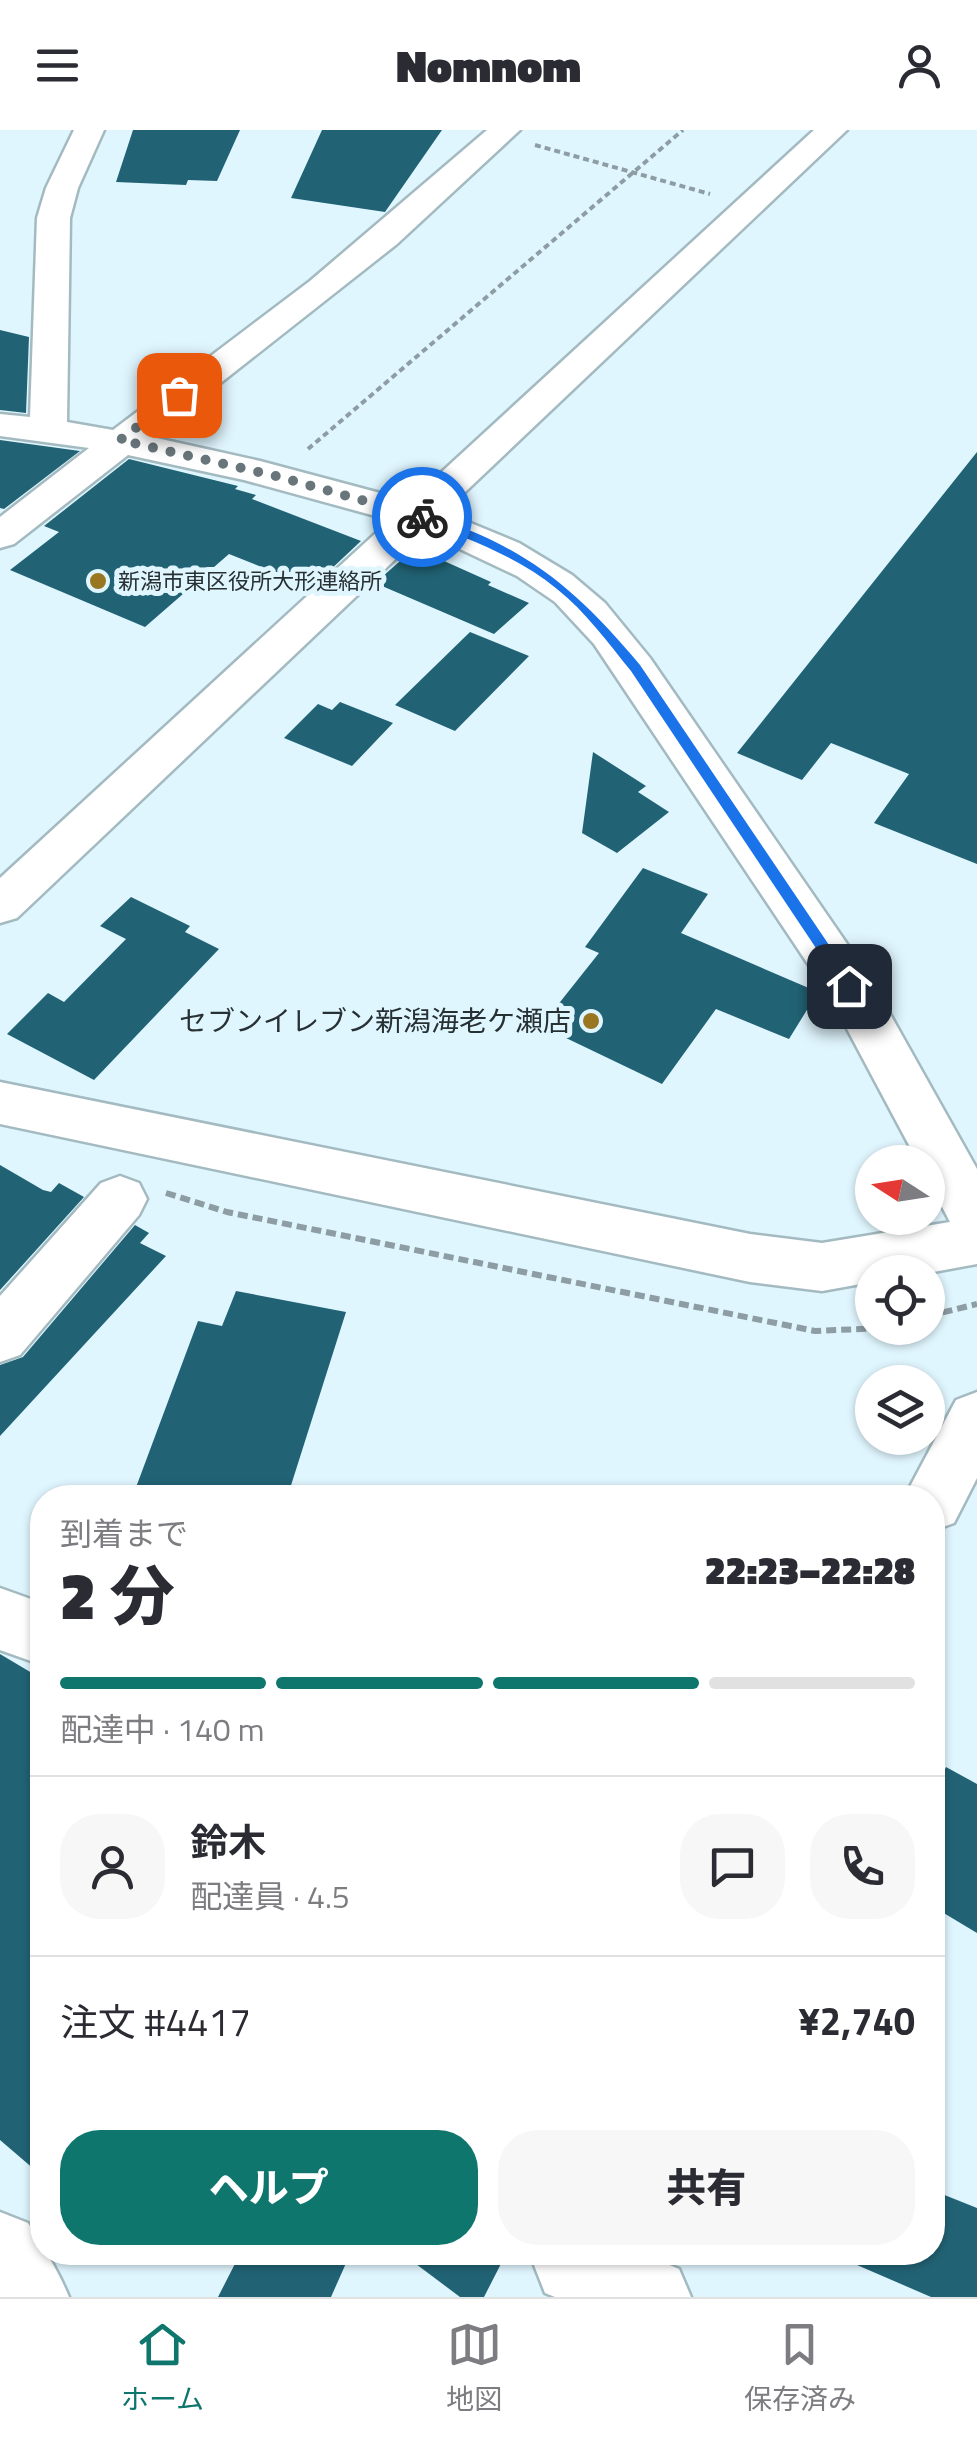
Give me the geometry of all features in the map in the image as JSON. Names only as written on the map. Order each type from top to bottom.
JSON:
[{"type":"street","points":[[48,430],[53,250],[50,224],[89,130]]},
{"type":"street","points":[[0,906],[832,130]]},
{"type":"street","points":[[0,536],[435,193],[502,132]]},
{"type":"street","points":[[0,425],[120,440],[416,514],[498,547],[561,586],[595,619],[635,668],[849,986],[977,1220]]},
{"type":"street","points":[[0,1103],[750,1258],[822,1267],[977,1241]]},
{"type":"street","points":[[0,1337],[138,1195]]},
{"type":"street","points":[[942,1485],[977,1419]]},
{"type":"street","points":[[0,1619],[30,1630]]},
{"type":"street","points":[[0,2251],[29,2297]]},
{"type":"street","points":[[570,2271],[651,2297]]},
{"type":"path","points":[[276,476],[683,130]]},
{"type":"path","points":[[502,132],[751,206]]},
{"type":"path","points":[[138,1195],[815,1331],[855,1329]]},
{"type":"path","points":[[945,1312],[977,1304]]},
{"type":"building","points":[[133,130],[240,130],[217,181],[188,180],[186,185],[116,182]]},
{"type":"building","points":[[322,130],[442,130],[385,212],[291,198]]},
{"type":"building","points":[[0,330],[29,337],[26,413],[0,410]]},
{"type":"building","points":[[0,440],[80,451],[4,509],[0,508]]},
{"type":"building","points":[[977,452],[977,864],[874,823],[909,774],[831,743],[802,780],[737,753]]},
{"type":"building","points":[[129,459],[238,486],[235,489],[256,495],[252,499],[361,541],[312,587],[229,554],[145,627],[10,570],[59,532],[44,526]]},
{"type":"building","points":[[415,548],[529,603],[494,634],[375,583]]},
{"type":"building","points":[[470,632],[529,656],[455,731],[395,705]]},
{"type":"building","points":[[340,702],[393,723],[352,766],[284,738],[318,704],[332,710]]},
{"type":"building","points":[[593,752],[646,786],[638,792],[669,812],[617,853],[582,833]]},
{"type":"building","points":[[643,868],[708,894],[681,933],[818,992],[789,1039],[716,1009],[662,1084],[541,1026],[599,953],[585,947]]},
{"type":"building","points":[[131,897],[190,926],[185,932],[219,949],[94,1080],[7,1034],[48,993],[64,1002],[126,939],[100,926]]},
{"type":"building","points":[[0,1165],[43,1190],[51,1192],[59,1183],[84,1197],[0,1290]]},
{"type":"building","points":[[135,1225],[149,1233],[140,1243],[166,1256],[0,1436],[0,1365],[23,1357]]},
{"type":"building","points":[[236,1291],[346,1312],[291,1485],[137,1485],[198,1321],[222,1326]]},
{"type":"building","points":[[0,1654],[30,1672],[30,2166],[0,2140]]},
{"type":"building","points":[[945,1769],[977,1784],[977,1933],[945,1914]]},
{"type":"building","points":[[945,2195],[977,2208],[977,2297],[931,2297],[857,2265],[945,2265]]},
{"type":"building","points":[[234,2265],[345,2265],[331,2297],[218,2297]]},
{"type":"building","points":[[417,2265],[500,2265],[484,2297],[460,2297]]},
{"type":"way so far","points":[[179,395],[120,440],[276,476],[422,517]]},
{"type":"place","name":"新潟市東区役所大形連絡所","points":[[98,581]]},
{"type":"place","name":"セブンイレブン新潟海老ケ瀬店","points":[[591,1021]]},
{"type":"route","points":[[422,517],[498,547],[561,586],[595,619],[635,668],[849,986]]}]
